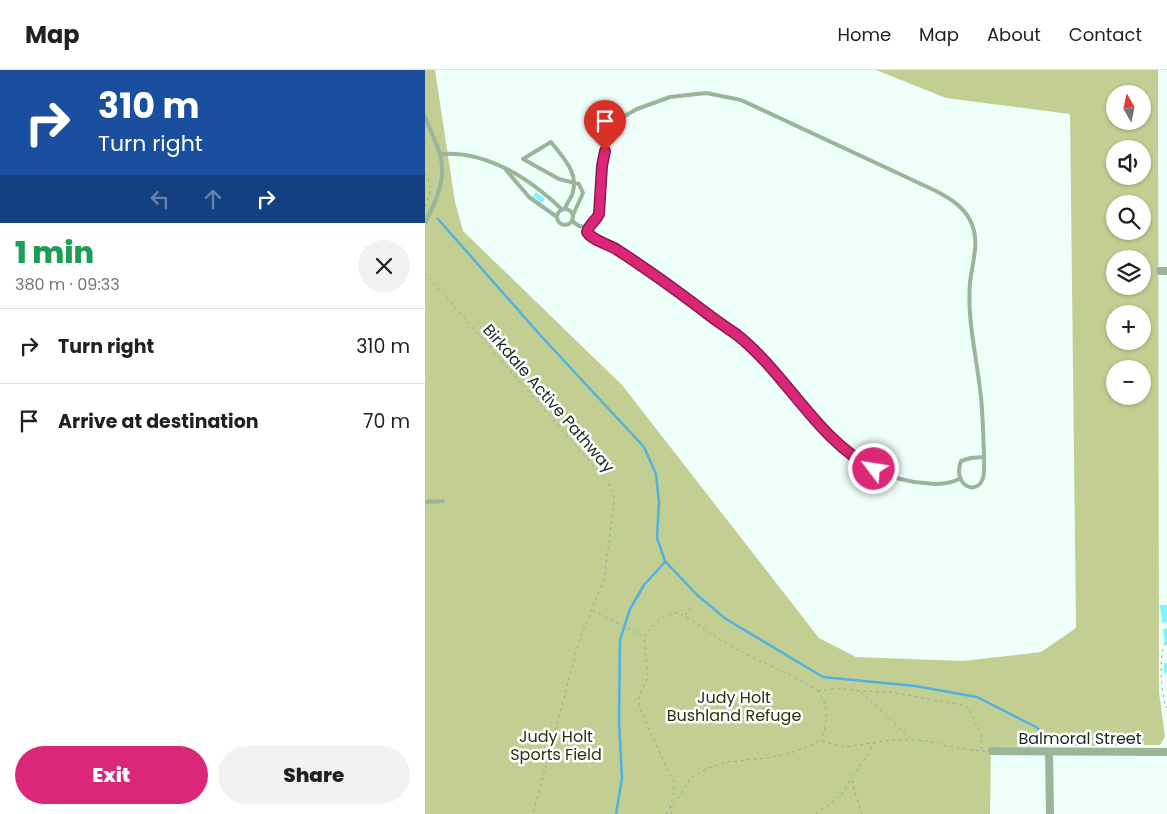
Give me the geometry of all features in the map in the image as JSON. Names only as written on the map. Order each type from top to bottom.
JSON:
[{"type":"street","name":"Balmoral Street","points":[[992,751],[1167,752]]},
{"type":"street","points":[[1049,752],[1049,814]]},
{"type":"lane","points":[[959,478],[953,482],[941,484],[907,480],[874,469],[861,462],[835,440],[764,359],[749,345],[643,266],[605,242],[589,235],[587,232],[588,227],[597,219],[599,214],[602,166],[609,136],[621,118],[637,109],[671,97],[706,93],[741,100],[937,190],[963,209],[975,233],[976,253],[971,274],[971,313],[981,392],[984,457],[983,477],[980,484],[975,487],[964,485],[959,478],[958,469],[961,461],[984,457]]},
{"type":"lane","points":[[425,117],[440,154],[442,172],[441,187],[425,223]]},
{"type":"lane","points":[[557,217],[571,196],[573,182],[571,167],[551,142],[523,159],[559,179],[573,182],[579,184],[583,193],[572,221]]},
{"type":"lane","points":[[440,154],[453,153],[484,159],[505,168],[524,178],[563,209],[571,211],[573,215]]},
{"type":"lane","points":[[505,168],[529,197],[557,217],[560,223],[564,225],[572,221]]},
{"type":"lane","points":[[572,221],[579,226],[588,227]]},
{"type":"lane","points":[[425,502],[443,501]]},
{"type":"path","points":[[425,173],[428,177],[430,196],[425,208]]},
{"type":"path","name":"Birkdale Active Pathway","points":[[425,273],[612,488],[614,503],[605,573],[579,641],[533,814]]},
{"type":"path","points":[[685,616],[692,603]]},
{"type":"path","points":[[592,611],[644,637]]},
{"type":"path","points":[[673,814],[670,809],[674,781],[640,709],[639,696],[647,677],[644,637],[648,630],[668,615],[677,613],[685,616],[723,642],[818,691],[827,708],[821,741]]},
{"type":"path","points":[[1165,643],[1162,651],[1165,707],[1167,707]]},
{"type":"path","points":[[818,691],[838,688],[860,692],[890,692],[962,704],[969,708],[981,735],[982,751]]},
{"type":"path","points":[[860,692],[911,740]]},
{"type":"path","points":[[667,814],[691,778],[706,769],[727,762],[767,758],[793,752],[821,741],[844,747],[860,746],[874,742],[911,740],[992,751]]},
{"type":"path","points":[[816,814],[841,795],[874,742]]},
{"type":"path","points":[[852,777],[862,814]]},
{"type":"green space","points":[[425,70],[435,70],[455,202],[463,231],[622,385],[819,638],[856,657],[963,661],[1041,652],[1076,628],[1070,114],[946,98],[876,70],[1158,70],[1159,692],[1165,737],[1160,745],[991,747],[990,814],[425,814]]},
{"type":"building","points":[[536,192],[545,199],[542,203],[533,196]]},
{"type":"building","points":[[1160,605],[1167,605],[1167,622],[1162,623]]},
{"type":"building","points":[[1167,628],[1167,644],[1165,645],[1163,629]]},
{"type":"building","points":[[1164,663],[1167,663],[1167,673],[1164,673]]},
{"type":"waterway","points":[[438,219],[541,336],[644,447],[656,474],[659,502],[657,538],[665,561],[697,595],[726,619],[823,677],[915,686],[977,697],[1036,727],[1046,736],[1050,744]]},
{"type":"waterway","points":[[616,814],[622,778],[619,721],[620,640],[630,609],[644,585],[665,562]]},
{"type":"route","points":[[605,151],[602,166],[599,214],[597,219],[588,227],[587,232],[589,235],[605,242],[643,266],[749,345],[764,359],[849,454],[874,469]]},
{"type":"park label","name":"Judy Holt Bushland Refuge","points":[[734,706]]},
{"type":"park label","name":"Judy Holt Sports Field","points":[[556,745]]}]
